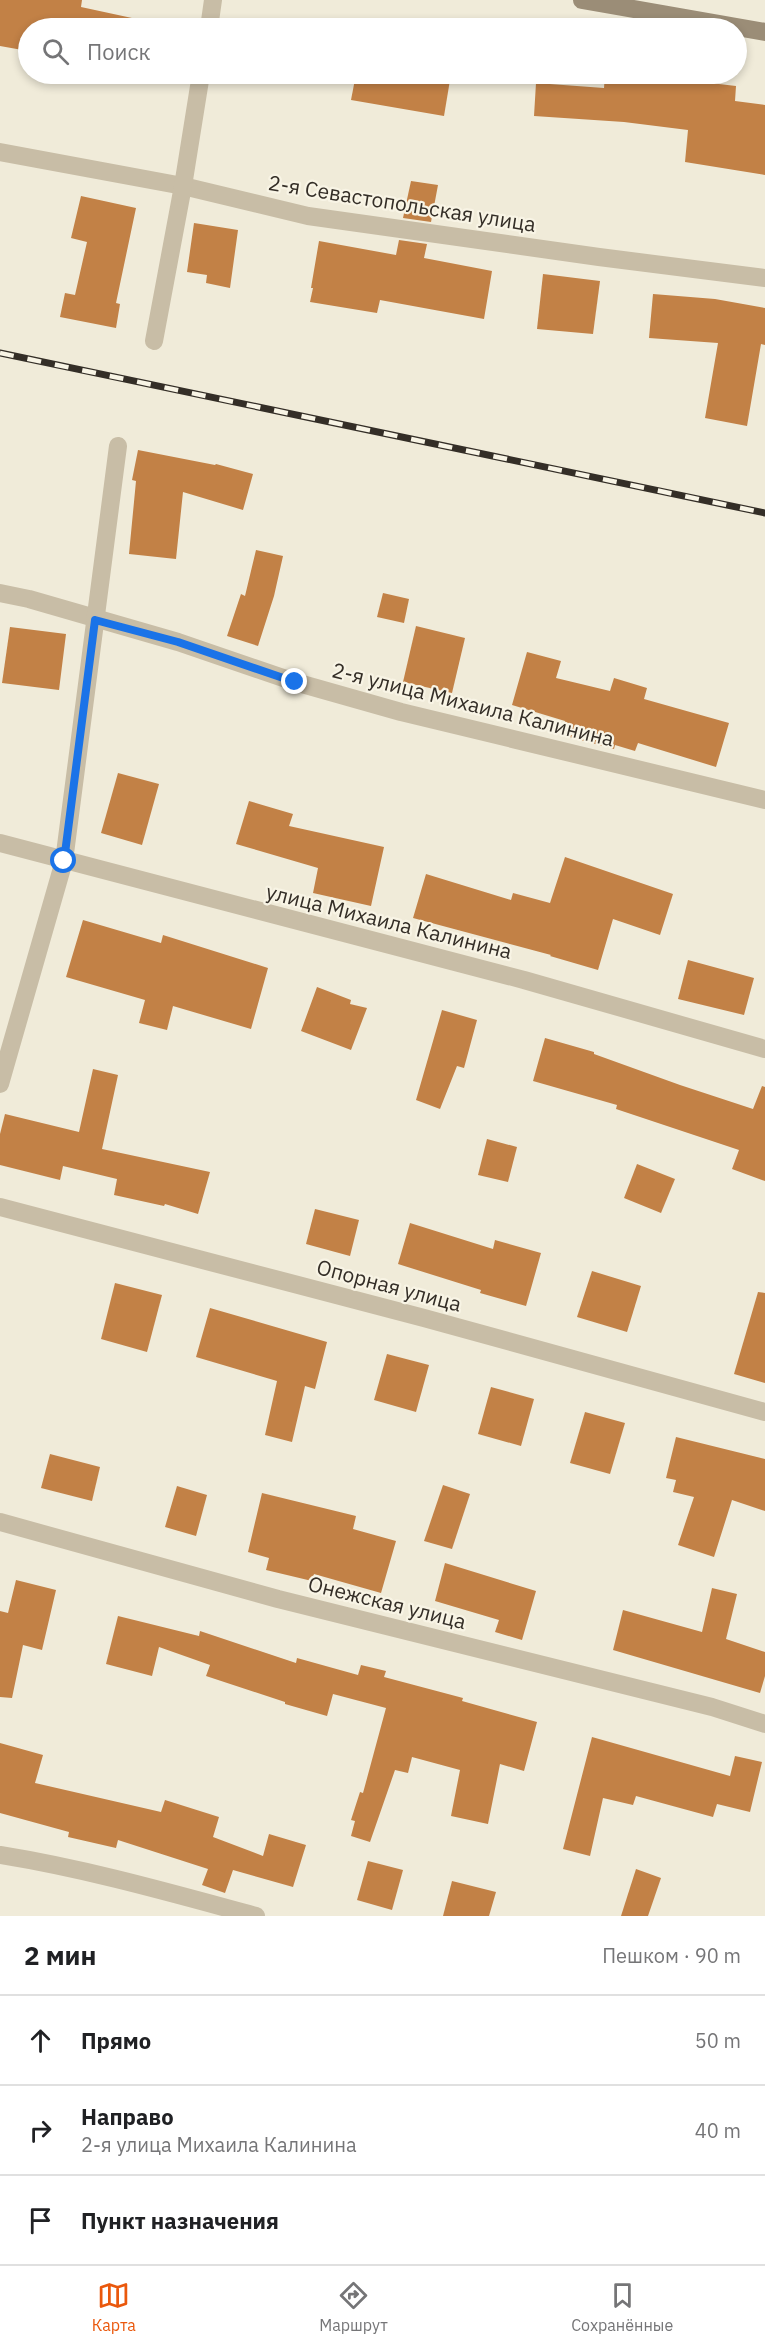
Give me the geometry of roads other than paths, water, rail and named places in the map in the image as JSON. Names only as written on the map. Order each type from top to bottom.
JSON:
[{"type":"street","points":[[210,18],[213,0]]},
{"type":"street","points":[[582,0],[685,18]]},
{"type":"street","points":[[747,29],[765,32]]},
{"type":"street","points":[[154,341],[199,84]]},
{"type":"street","name":"2-я Севастопольская улица","points":[[0,152],[183,186],[308,216],[765,278]]},
{"type":"street","points":[[0,1084],[64,861],[118,446]]},
{"type":"street","name":"2-я улица Михаила Калинина","points":[[0,594],[29,599],[95,620],[178,642],[295,682],[401,712],[765,800]]},
{"type":"street","name":"улица Михаила Калинина","points":[[0,843],[524,980],[765,1049]]},
{"type":"street","name":"Опорная улица","points":[[0,1207],[424,1318],[765,1412]]},
{"type":"street","name":"Онежская улица","points":[[0,1522],[278,1599],[712,1707],[765,1724]]},
{"type":"street","points":[[0,1855],[55,1864],[256,1916]]},
{"type":"railway","points":[[0,353],[765,513]]}]
